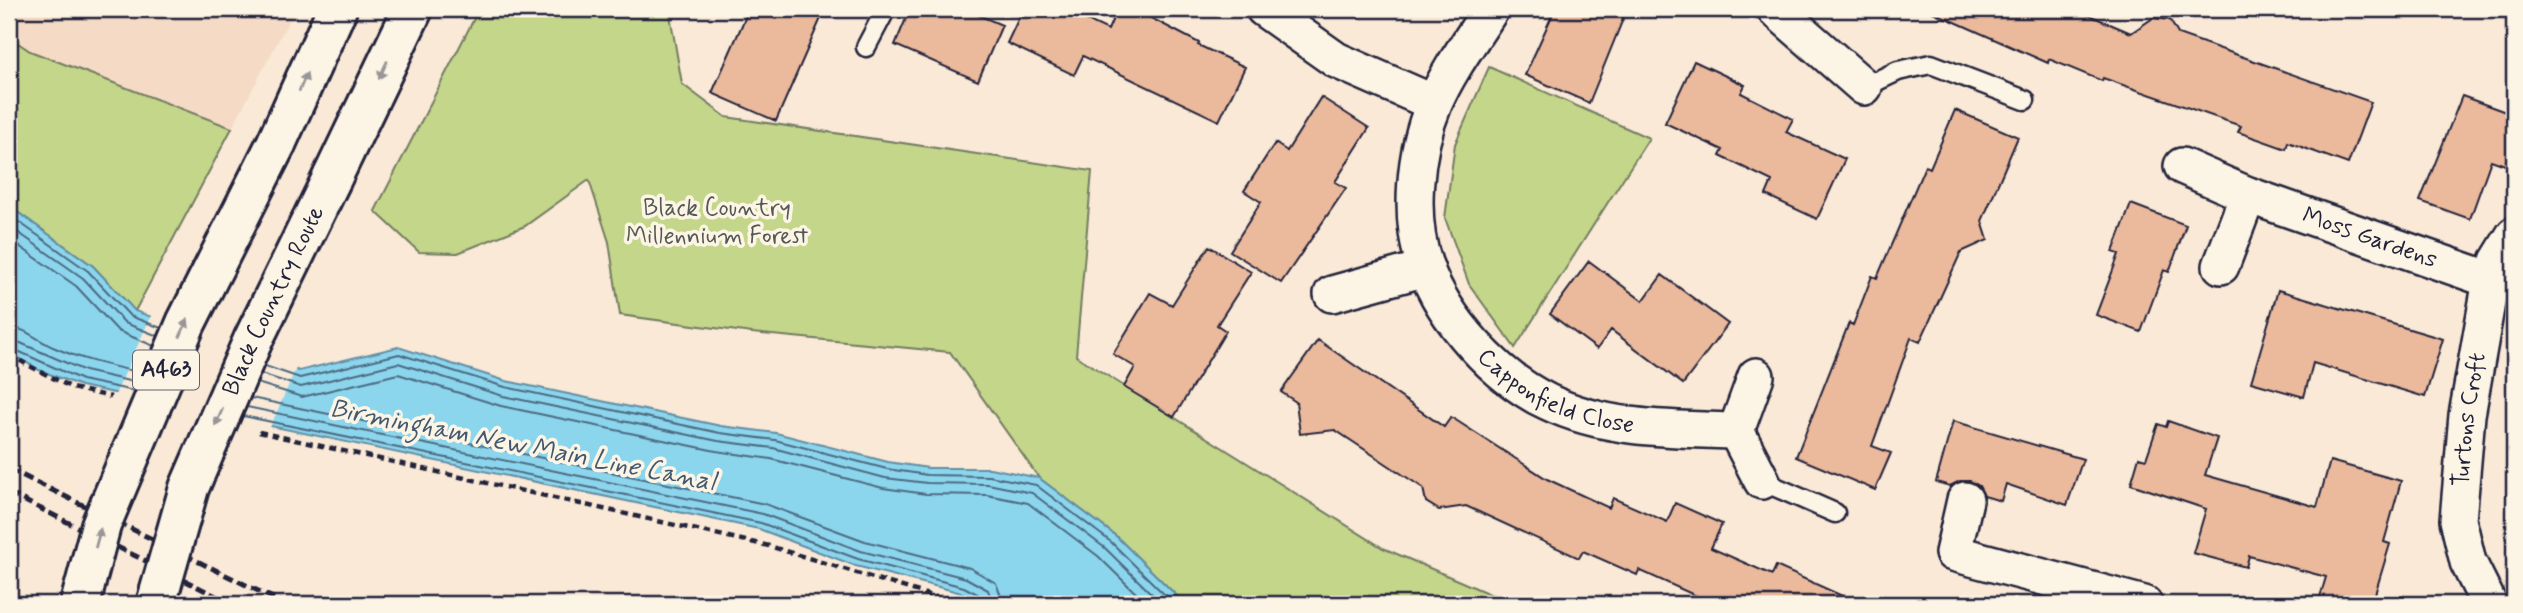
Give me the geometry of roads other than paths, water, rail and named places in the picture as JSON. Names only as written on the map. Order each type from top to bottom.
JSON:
[{"type":"highway","name":"A463","points":[[80,604],[102,525],[186,323],[276,144],[337,9]]},
{"type":"highway","name":"Black Country Route","points":[[156,604],[189,488],[253,340],[413,9]]},
{"type":"street","points":[[1264,9],[1336,60],[1434,103]]},
{"type":"street","name":"Capponfield Close","points":[[1492,9],[1434,103],[1422,139],[1417,181],[1419,241],[1426,268],[1444,303],[1483,352],[1524,389],[1549,403],[1623,425],[1736,431]]},
{"type":"street","points":[[1775,9],[1864,88]]},
{"type":"street","name":"Moss Gardens","points":[[2182,166],[2248,195],[2491,280]]},
{"type":"street","points":[[2221,266],[2248,195]]},
{"type":"street","name":"Turtons Croft","points":[[2488,604],[2468,562],[2458,520],[2467,415],[2491,280],[2498,261],[2514,235]]},
{"type":"street","points":[[1332,294],[1426,268]]},
{"type":"street","points":[[1756,376],[1736,431],[1762,481]]},
{"type":"street","points":[[1965,500],[1953,552],[2144,604]]},
{"type":"lane","points":[[866,47],[886,9]]},
{"type":"lane","points":[[1864,88],[1898,71],[1931,64],[2025,100]]},
{"type":"lane","points":[[1762,481],[1835,513]]},
{"type":"water","name":"Birmingham New Main Line Canal","points":[[9,206],[93,266],[135,311],[299,371],[398,347],[506,381],[721,426],[776,433],[888,462],[928,468],[990,468],[1039,478],[1116,536],[1185,604],[983,604],[962,593],[856,566],[759,529],[81,386],[39,370],[9,352]]},
{"type":"railway","points":[[9,469],[285,604]]},
{"type":"railway","points":[[9,493],[232,604]]},
{"type":"park label","name":"Black Country Millennium Forest","points":[[717,222]]}]
